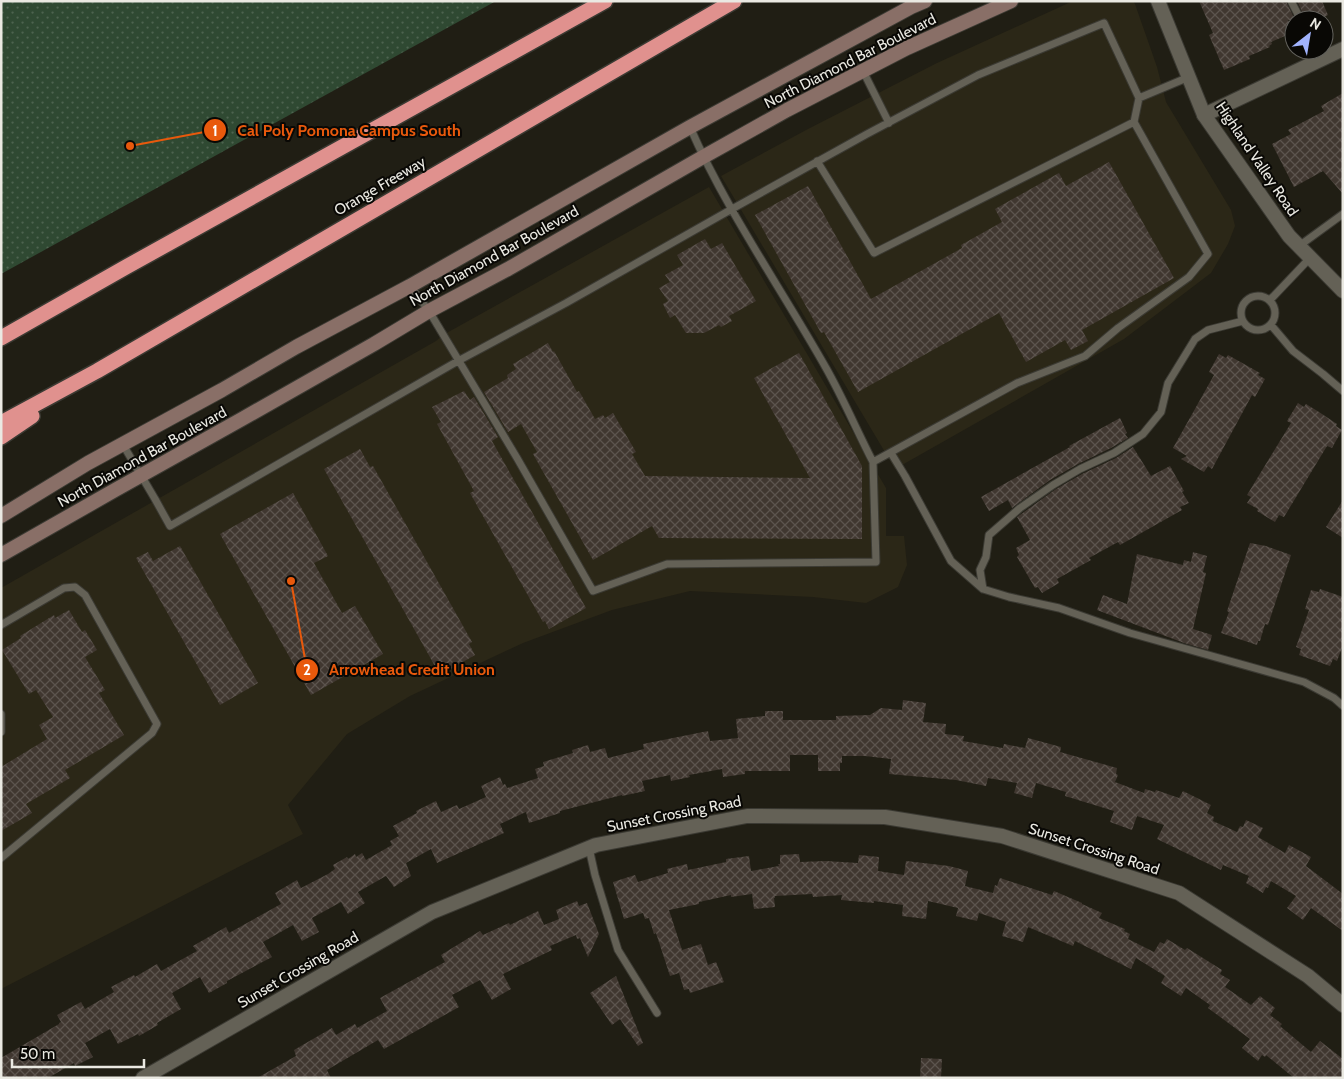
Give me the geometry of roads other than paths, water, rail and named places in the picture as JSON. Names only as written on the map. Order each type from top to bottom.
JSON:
[{"type":"highway","points":[[1,338],[605,1]]},
{"type":"highway","name":"Orange Freeway","points":[[97,371],[734,1]]},
{"type":"highway","points":[[1,423],[97,371]]},
{"type":"highway","points":[[1,436],[97,371]]},
{"type":"main road","name":"North Diamond Bar Boulevard","points":[[1,516],[88,462],[410,286],[690,127],[925,1]]},
{"type":"main road","name":"North Diamond Bar Boulevard","points":[[1,555],[703,157],[907,48],[1011,1]]},
{"type":"street","name":"Highland Valley Road","points":[[1158,1],[1204,115],[1289,236],[1343,291]]},
{"type":"street","points":[[1204,115],[1308,60]]},
{"type":"street","name":"Sunset Crossing Road","points":[[143,1078],[432,912],[596,845],[746,816],[885,817],[1002,836],[1179,893],[1308,976],[1343,1005]]},
{"type":"lane","points":[[122,444],[170,526],[458,361],[566,304],[889,122],[978,75],[1104,23],[1138,98],[1134,122],[1208,254],[1189,277],[1118,328],[1085,356],[1018,383],[873,462]]},
{"type":"lane","points":[[863,71],[889,122]]},
{"type":"lane","points":[[1138,98],[1189,76]]},
{"type":"lane","points":[[817,161],[874,253],[1134,122]]},
{"type":"lane","points":[[410,286],[429,311],[517,458],[593,591],[667,564],[876,562],[873,462],[826,368],[732,209],[703,157],[690,127]]},
{"type":"lane","points":[[1299,246],[1343,214]]},
{"type":"lane","points":[[1270,300],[1310,258]]},
{"type":"lane","points":[[1257,296],[1270,300],[1276,312],[1272,325],[1260,331],[1247,327],[1241,315],[1245,302],[1257,296]]},
{"type":"lane","points":[[983,589],[980,570],[986,557],[989,535],[1020,508],[1053,485],[1080,469],[1114,454],[1143,434],[1161,412],[1168,383],[1196,339],[1208,330],[1243,321]]},
{"type":"lane","points":[[1272,325],[1293,351],[1343,391]]},
{"type":"lane","points":[[890,453],[905,476],[951,561],[983,589],[1059,608],[1130,633],[1304,682],[1334,698],[1343,706]]},
{"type":"lane","points":[[1,625],[64,588],[75,587],[85,595],[157,724],[152,733],[1,858]]},
{"type":"lane","points":[[1,714],[1,732]]},
{"type":"lane","points":[[589,848],[595,875],[618,950],[658,1013]]},
{"type":"place","name":"Cal Poly Pomona Campus South","points":[[130,146]]},
{"type":"place","name":"Arrowhead Credit Union","points":[[291,581]]}]
